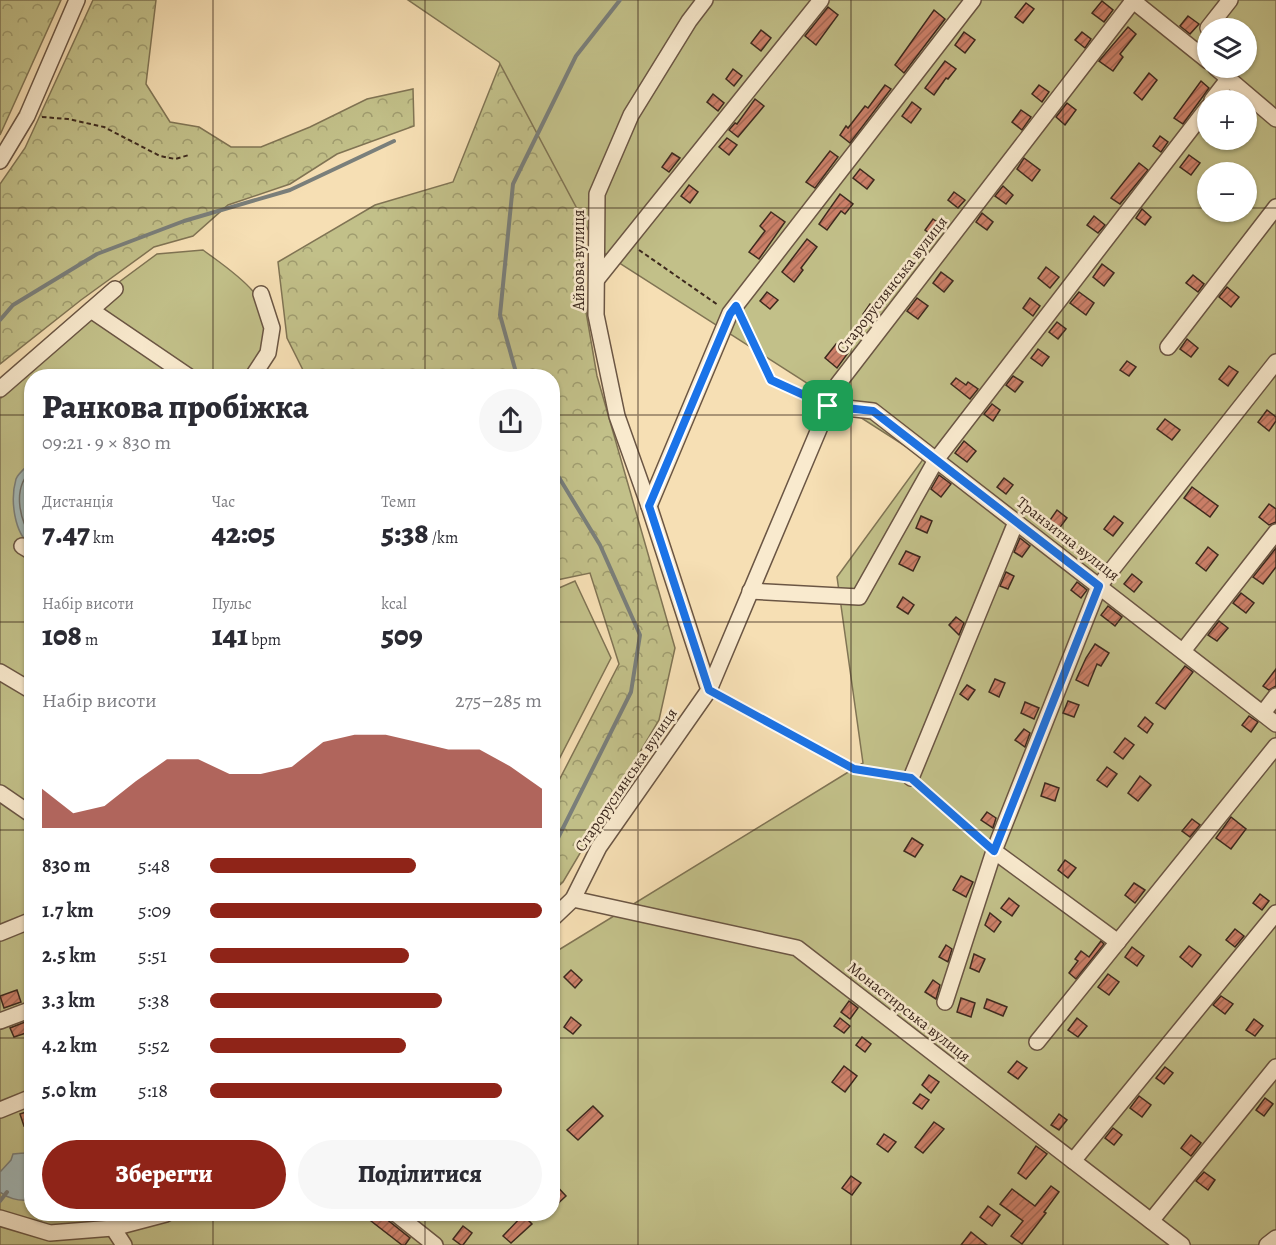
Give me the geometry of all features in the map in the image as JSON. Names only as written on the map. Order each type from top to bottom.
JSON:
[{"type":"street","points":[[0,161],[27,116],[77,0]]},
{"type":"street","name":"Айвова вулиця","points":[[649,506],[617,416],[596,315],[597,194],[632,115],[689,21],[705,0]]},
{"type":"street","points":[[597,279],[820,0]]},
{"type":"street","points":[[709,690],[649,506],[733,310],[973,0]]},
{"type":"street","points":[[1132,0],[1197,52]]},
{"type":"street","name":"Староруслянська вулиця","points":[[560,911],[573,899],[599,847],[709,690],[838,384],[1132,0]]},
{"type":"street","points":[[1216,18],[1230,0]]},
{"type":"street","points":[[1192,48],[1197,42]]},
{"type":"street","points":[[1220,90],[1229,78],[1276,119]]},
{"type":"street","points":[[750,591],[859,597],[936,460],[1197,121]]},
{"type":"street","points":[[1168,347],[1276,207]]},
{"type":"street","points":[[0,389],[115,289]]},
{"type":"street","points":[[257,369],[267,353],[272,328],[261,294]]},
{"type":"street","points":[[91,310],[178,369]]},
{"type":"street","points":[[945,1002],[994,851],[1099,586],[1276,362]]},
{"type":"street","name":"Транзитна вулиця","points":[[828,406],[873,411],[1276,724]]},
{"type":"street","points":[[911,778],[1016,522]]},
{"type":"street","points":[[1183,651],[1276,532]]},
{"type":"street","points":[[0,672],[24,686]]},
{"type":"street","points":[[1263,713],[1276,696]]},
{"type":"street","points":[[1037,1042],[1276,746]]},
{"type":"street","points":[[0,793],[24,810]]},
{"type":"street","points":[[994,851],[1118,942]]},
{"type":"street","name":"Монастирська вулиця","points":[[573,899],[797,948],[1182,1245]]},
{"type":"street","points":[[1073,1161],[1276,913]]},
{"type":"street","points":[[0,933],[24,923]]},
{"type":"street","points":[[0,1021],[24,1011]]},
{"type":"street","points":[[1151,1221],[1276,1067]]},
{"type":"street","points":[[0,1110],[24,1100]]},
{"type":"street","points":[[0,1218],[51,1233],[113,1228],[140,1221]]},
{"type":"street","points":[[405,1221],[435,1245]]},
{"type":"street","points":[[113,1228],[124,1245]]},
{"type":"street","points":[[1268,1245],[1276,1238]]},
{"type":"path","points":[[27,116],[68,119],[104,127],[160,156],[175,159],[189,155]]},
{"type":"path","points":[[627,241],[733,310],[771,380],[828,406]]},
{"type":"path","points":[[709,690],[854,769],[911,778],[994,851]]},
{"type":"green space","points":[[0,0],[61,0],[0,135]]},
{"type":"green space","points":[[93,0],[156,0],[146,84],[170,122],[199,127],[231,147],[261,147],[310,127],[367,99],[413,89],[414,126],[337,154],[290,184],[228,205],[193,236],[154,247],[81,300],[0,364],[0,184],[25,148]]},
{"type":"green space","points":[[408,0],[1276,0],[1276,1245],[0,1245],[0,399],[24,373],[24,1221],[560,1221],[560,949],[863,763],[837,577],[924,458],[599,250],[499,62]]},
{"type":"green space","points":[[514,29],[582,174],[579,271],[597,376],[675,648],[659,720],[560,885],[560,778],[619,664],[590,573],[560,579],[560,369],[302,369],[287,338],[278,262],[375,205],[453,182]]},
{"type":"green space","points":[[203,250],[238,276],[258,298],[265,310],[269,324],[269,339],[254,369],[28,369],[84,308],[157,254]]},
{"type":"green space","points":[[575,581],[611,658],[560,757],[560,588]]},
{"type":"water","points":[[24,469],[24,538],[17,525],[13,496],[17,477]]},
{"type":"water","points":[[24,1153],[24,1200],[6,1196],[0,1192],[0,1172],[11,1160],[13,1154]]},
{"type":"building","points":[[1102,1],[1113,10],[1104,22],[1092,13]]},
{"type":"building","points":[[1026,3],[1034,9],[1023,23],[1015,17]]},
{"type":"building","points":[[828,7],[838,15],[816,45],[805,36]]},
{"type":"building","points":[[934,10],[945,19],[904,73],[895,65]]},
{"type":"building","points":[[1188,16],[1197,23],[1197,26],[1190,34],[1180,26]]},
{"type":"building","points":[[1128,27],[1136,34],[1120,54],[1123,57],[1113,71],[1099,61]]},
{"type":"building","points":[[761,30],[771,38],[761,51],[751,43]]},
{"type":"building","points":[[964,32],[975,40],[965,53],[955,45]]},
{"type":"building","points":[[1082,32],[1091,39],[1085,48],[1075,40]]},
{"type":"building","points":[[945,61],[956,69],[948,79],[946,78],[934,95],[925,88]]},
{"type":"building","points":[[733,69],[742,76],[734,86],[726,79]]},
{"type":"building","points":[[1149,73],[1157,80],[1142,100],[1134,93]]},
{"type":"building","points":[[1201,81],[1209,88],[1197,90],[1197,105],[1183,124],[1174,118]]},
{"type":"building","points":[[885,85],[891,89],[850,143],[840,135],[865,106],[868,108]]},
{"type":"building","points":[[1039,85],[1049,92],[1042,102],[1032,94]]},
{"type":"building","points":[[713,94],[724,103],[718,111],[707,102]]},
{"type":"building","points":[[755,99],[764,106],[738,137],[729,130],[735,123],[737,124]]},
{"type":"building","points":[[912,102],[921,109],[911,123],[902,116]]},
{"type":"building","points":[[1067,103],[1076,110],[1065,125],[1056,117]]},
{"type":"building","points":[[1021,110],[1031,117],[1022,130],[1012,122]]},
{"type":"building","points":[[1160,136],[1168,142],[1161,152],[1153,146]]},
{"type":"building","points":[[727,138],[737,145],[729,155],[719,147]]},
{"type":"building","points":[[830,151],[838,157],[815,188],[806,182]]},
{"type":"building","points":[[672,153],[680,158],[669,172],[662,167]]},
{"type":"building","points":[[1189,155],[1199,162],[1191,175],[1180,167]]},
{"type":"building","points":[[1024,158],[1040,170],[1032,181],[1017,169]]},
{"type":"building","points":[[1139,163],[1148,170],[1120,204],[1111,198]]},
{"type":"building","points":[[860,169],[874,180],[867,189],[853,178]]},
{"type":"building","points":[[689,185],[698,192],[690,203],[681,196]]},
{"type":"building","points":[[1003,186],[1013,195],[1006,204],[995,196]]},
{"type":"building","points":[[954,192],[965,200],[958,208],[948,200]]},
{"type":"building","points":[[840,194],[853,204],[845,214],[841,211],[827,230],[819,224]]},
{"type":"building","points":[[1142,209],[1151,217],[1145,225],[1136,218]]},
{"type":"building","points":[[771,212],[785,222],[759,259],[749,252],[765,231],[760,226]]},
{"type":"building","points":[[982,213],[993,222],[987,230],[976,222]]},
{"type":"building","points":[[1094,216],[1105,225],[1098,233],[1087,225]]},
{"type":"building","points":[[933,219],[944,227],[936,238],[925,230]]},
{"type":"building","points":[[807,239],[817,247],[801,268],[803,270],[794,282],[782,272]]},
{"type":"building","points":[[1102,264],[1114,273],[1104,286],[1093,277]]},
{"type":"building","points":[[1046,267],[1059,277],[1050,288],[1038,278]]},
{"type":"building","points":[[941,272],[953,281],[944,292],[933,283]]},
{"type":"building","points":[[1193,275],[1204,284],[1198,292],[1186,283]]},
{"type":"building","points":[[1227,287],[1239,297],[1231,307],[1219,297]]},
{"type":"building","points":[[767,292],[778,300],[770,309],[760,301]]},
{"type":"building","points":[[1079,292],[1094,303],[1086,315],[1070,303]]},
{"type":"building","points":[[917,298],[928,306],[918,319],[907,311]]},
{"type":"building","points":[[1030,298],[1040,306],[1033,316],[1023,308]]},
{"type":"building","points":[[870,304],[878,310],[871,320],[863,314]]},
{"type":"building","points":[[1057,322],[1066,329],[1058,339],[1049,332]]},
{"type":"building","points":[[1187,339],[1198,348],[1191,357],[1180,349]]},
{"type":"building","points":[[836,344],[848,353],[837,368],[825,358]]},
{"type":"building","points":[[1038,349],[1049,357],[1042,366],[1031,358]]},
{"type":"building","points":[[1127,361],[1136,367],[1129,376],[1120,370]]},
{"type":"building","points":[[1229,366],[1238,372],[1228,386],[1219,379]]},
{"type":"building","points":[[1013,376],[1023,382],[1015,392],[1006,385]]},
{"type":"building","points":[[956,378],[978,389],[970,399],[951,384]]},
{"type":"building","points":[[992,404],[1000,410],[993,421],[984,414]]},
{"type":"building","points":[[1267,410],[1276,417],[1269,431],[1258,422]]},
{"type":"building","points":[[1165,419],[1180,430],[1172,440],[1157,429]]},
{"type":"building","points":[[964,441],[976,451],[967,462],[955,453]]},
{"type":"building","points":[[939,475],[951,484],[941,497],[931,489]]},
{"type":"building","points":[[1004,478],[1013,485],[1006,494],[997,487]]},
{"type":"building","points":[[1192,487],[1218,506],[1210,517],[1184,498]]},
{"type":"building","points":[[1269,504],[1276,509],[1276,522],[1269,525],[1259,517]]},
{"type":"building","points":[[1057,510],[1067,518],[1058,530],[1048,523]]},
{"type":"building","points":[[921,516],[932,521],[927,533],[916,528]]},
{"type":"building","points":[[1114,516],[1123,523],[1113,536],[1104,529]]},
{"type":"building","points":[[1020,538],[1030,546],[1022,557],[1014,552]]},
{"type":"building","points":[[1208,547],[1218,555],[1206,571],[1196,563]]},
{"type":"building","points":[[1276,548],[1276,567],[1263,584],[1253,577]]},
{"type":"building","points":[[906,551],[920,557],[913,571],[899,564]]},
{"type":"building","points":[[1006,572],[1014,576],[1008,589],[1000,586]]},
{"type":"building","points":[[1132,574],[1142,582],[1134,592],[1124,584]]},
{"type":"building","points":[[1077,582],[1087,590],[1081,598],[1071,590]]},
{"type":"building","points":[[1241,593],[1254,603],[1246,613],[1233,603]]},
{"type":"building","points":[[903,597],[914,605],[908,614],[897,607]]},
{"type":"building","points":[[1108,606],[1122,617],[1115,626],[1101,615]]},
{"type":"building","points":[[956,617],[964,623],[959,635],[949,625]]},
{"type":"building","points":[[1219,621],[1228,628],[1217,641],[1208,635]]},
{"type":"building","points":[[1095,644],[1109,653],[1101,666],[1097,664],[1088,686],[1076,680]]},
{"type":"building","points":[[1185,666],[1193,672],[1165,709],[1156,703]]},
{"type":"building","points":[[1276,669],[1276,686],[1269,690],[1263,686]]},
{"type":"building","points":[[995,679],[1005,683],[999,697],[989,692]]},
{"type":"building","points":[[967,685],[975,690],[968,700],[960,694]]},
{"type":"building","points":[[1068,701],[1079,705],[1074,717],[1063,713]]},
{"type":"building","points":[[1025,702],[1039,708],[1034,719],[1021,713]]},
{"type":"building","points":[[1249,716],[1258,722],[1251,732],[1242,725]]},
{"type":"building","points":[[1145,717],[1153,724],[1147,733],[1138,726]]},
{"type":"building","points":[[1024,729],[1030,733],[1025,747],[1015,740]]},
{"type":"building","points":[[1125,738],[1134,745],[1123,759],[1114,752]]},
{"type":"building","points":[[1107,767],[1117,774],[1107,787],[1097,780]]},
{"type":"building","points":[[1140,776],[1151,785],[1138,801],[1128,793]]},
{"type":"building","points":[[1045,783],[1059,788],[1055,801],[1041,796]]},
{"type":"building","points":[[987,812],[996,818],[993,828],[981,820]]},
{"type":"building","points":[[1231,817],[1246,829],[1231,849],[1216,838]]},
{"type":"building","points":[[1192,819],[1200,825],[1190,837],[1182,831]]},
{"type":"building","points":[[912,838],[923,845],[915,857],[904,851]]},
{"type":"building","points":[[1065,860],[1076,868],[1068,878],[1058,870]]},
{"type":"building","points":[[961,876],[973,882],[966,897],[953,890]]},
{"type":"building","points":[[1134,883],[1145,890],[1135,903],[1125,895]]},
{"type":"building","points":[[1260,894],[1269,901],[1262,910],[1253,903]]},
{"type":"building","points":[[1009,898],[1019,906],[1012,916],[1001,908]]},
{"type":"building","points":[[990,913],[1001,922],[994,932],[985,925]]},
{"type":"building","points":[[1235,929],[1244,936],[1235,947],[1226,940]]},
{"type":"building","points":[[1101,941],[1104,944],[1076,979],[1069,973],[1078,961],[1075,959],[1081,951],[1089,957]]},
{"type":"building","points":[[946,945],[952,949],[948,962],[939,957]]},
{"type":"building","points":[[1189,946],[1201,955],[1192,967],[1180,957]]},
{"type":"building","points":[[1132,947],[1144,956],[1137,966],[1125,957]]},
{"type":"building","points":[[974,954],[985,959],[979,972],[970,968]]},
{"type":"building","points":[[571,970],[582,980],[575,988],[564,977]]},
{"type":"building","points":[[1108,974],[1119,982],[1109,995],[1098,987]]},
{"type":"building","points":[[933,980],[940,985],[936,999],[925,992]]},
{"type":"building","points":[[17,990],[21,1002],[4,1008],[0,996]]},
{"type":"building","points":[[1221,996],[1233,1004],[1225,1014],[1213,1005]]},
{"type":"building","points":[[961,998],[975,1003],[971,1017],[957,1012]]},
{"type":"building","points":[[987,999],[1007,1007],[1003,1016],[984,1008]]},
{"type":"building","points":[[849,1001],[858,1008],[850,1019],[841,1012]]},
{"type":"building","points":[[571,1017],[581,1025],[573,1034],[564,1027]]},
{"type":"building","points":[[840,1018],[850,1026],[844,1033],[834,1026]]},
{"type":"building","points":[[1077,1018],[1087,1026],[1078,1037],[1068,1030]]},
{"type":"building","points":[[1254,1019],[1263,1026],[1255,1036],[1246,1030]]},
{"type":"building","points":[[24,1022],[24,1034],[14,1037],[10,1028]]},
{"type":"building","points":[[862,1037],[871,1044],[865,1052],[856,1045]]},
{"type":"building","points":[[1017,1061],[1027,1068],[1018,1079],[1008,1072]]},
{"type":"building","points":[[844,1066],[857,1076],[845,1092],[832,1082]]},
{"type":"building","points":[[1165,1067],[1173,1073],[1164,1084],[1156,1078]]},
{"type":"building","points":[[929,1075],[939,1082],[931,1093],[922,1085]]},
{"type":"building","points":[[920,1094],[929,1100],[922,1109],[913,1103]]},
{"type":"building","points":[[1139,1096],[1151,1105],[1142,1117],[1130,1108]]},
{"type":"building","points":[[1265,1098],[1273,1104],[1264,1116],[1256,1110]]},
{"type":"building","points":[[593,1106],[603,1116],[578,1140],[567,1130]]},
{"type":"building","points":[[24,1113],[24,1126],[20,1114]]},
{"type":"building","points":[[1059,1114],[1067,1120],[1059,1130],[1051,1125]]},
{"type":"building","points":[[934,1122],[944,1129],[923,1153],[915,1147]]},
{"type":"building","points":[[1113,1128],[1122,1135],[1114,1145],[1105,1138]]},
{"type":"building","points":[[884,1134],[896,1142],[888,1152],[877,1144]]},
{"type":"building","points":[[1191,1135],[1201,1143],[1191,1156],[1181,1148]]},
{"type":"building","points":[[1036,1146],[1047,1154],[1026,1179],[1018,1173]]},
{"type":"building","points":[[1204,1172],[1215,1180],[1208,1190],[1196,1181]]},
{"type":"building","points":[[851,1176],[861,1183],[852,1195],[842,1188]]},
{"type":"building","points":[[1051,1186],[1059,1192],[1022,1244],[1011,1236],[1023,1221],[1000,1204],[1012,1189],[1035,1206]]},
{"type":"building","points":[[560,1190],[566,1196],[560,1202]]},
{"type":"building","points":[[988,1206],[1000,1215],[992,1226],[980,1217]]},
{"type":"building","points":[[371,1221],[389,1221],[410,1238],[405,1245]]},
{"type":"building","points":[[517,1221],[529,1221],[532,1224],[511,1243],[503,1236]]},
{"type":"building","points":[[463,1226],[472,1233],[461,1245],[453,1239]]},
{"type":"building","points":[[971,1232],[987,1245],[961,1245]]},
{"type":"waterway","points":[[515,369],[500,315],[513,184],[576,56],[620,0]]},
{"type":"waterway","points":[[0,320],[13,305],[97,254],[184,221],[290,190],[394,141]]},
{"type":"waterway","points":[[560,479],[600,545],[640,635],[631,692],[560,834]]},
{"type":"waterway","points":[[0,1201],[7,1192]]},
{"type":"route","points":[[736,306],[771,380],[828,406],[873,411],[1099,586],[994,851],[911,778],[854,769],[709,690],[649,506],[730,314],[736,306]]}]
